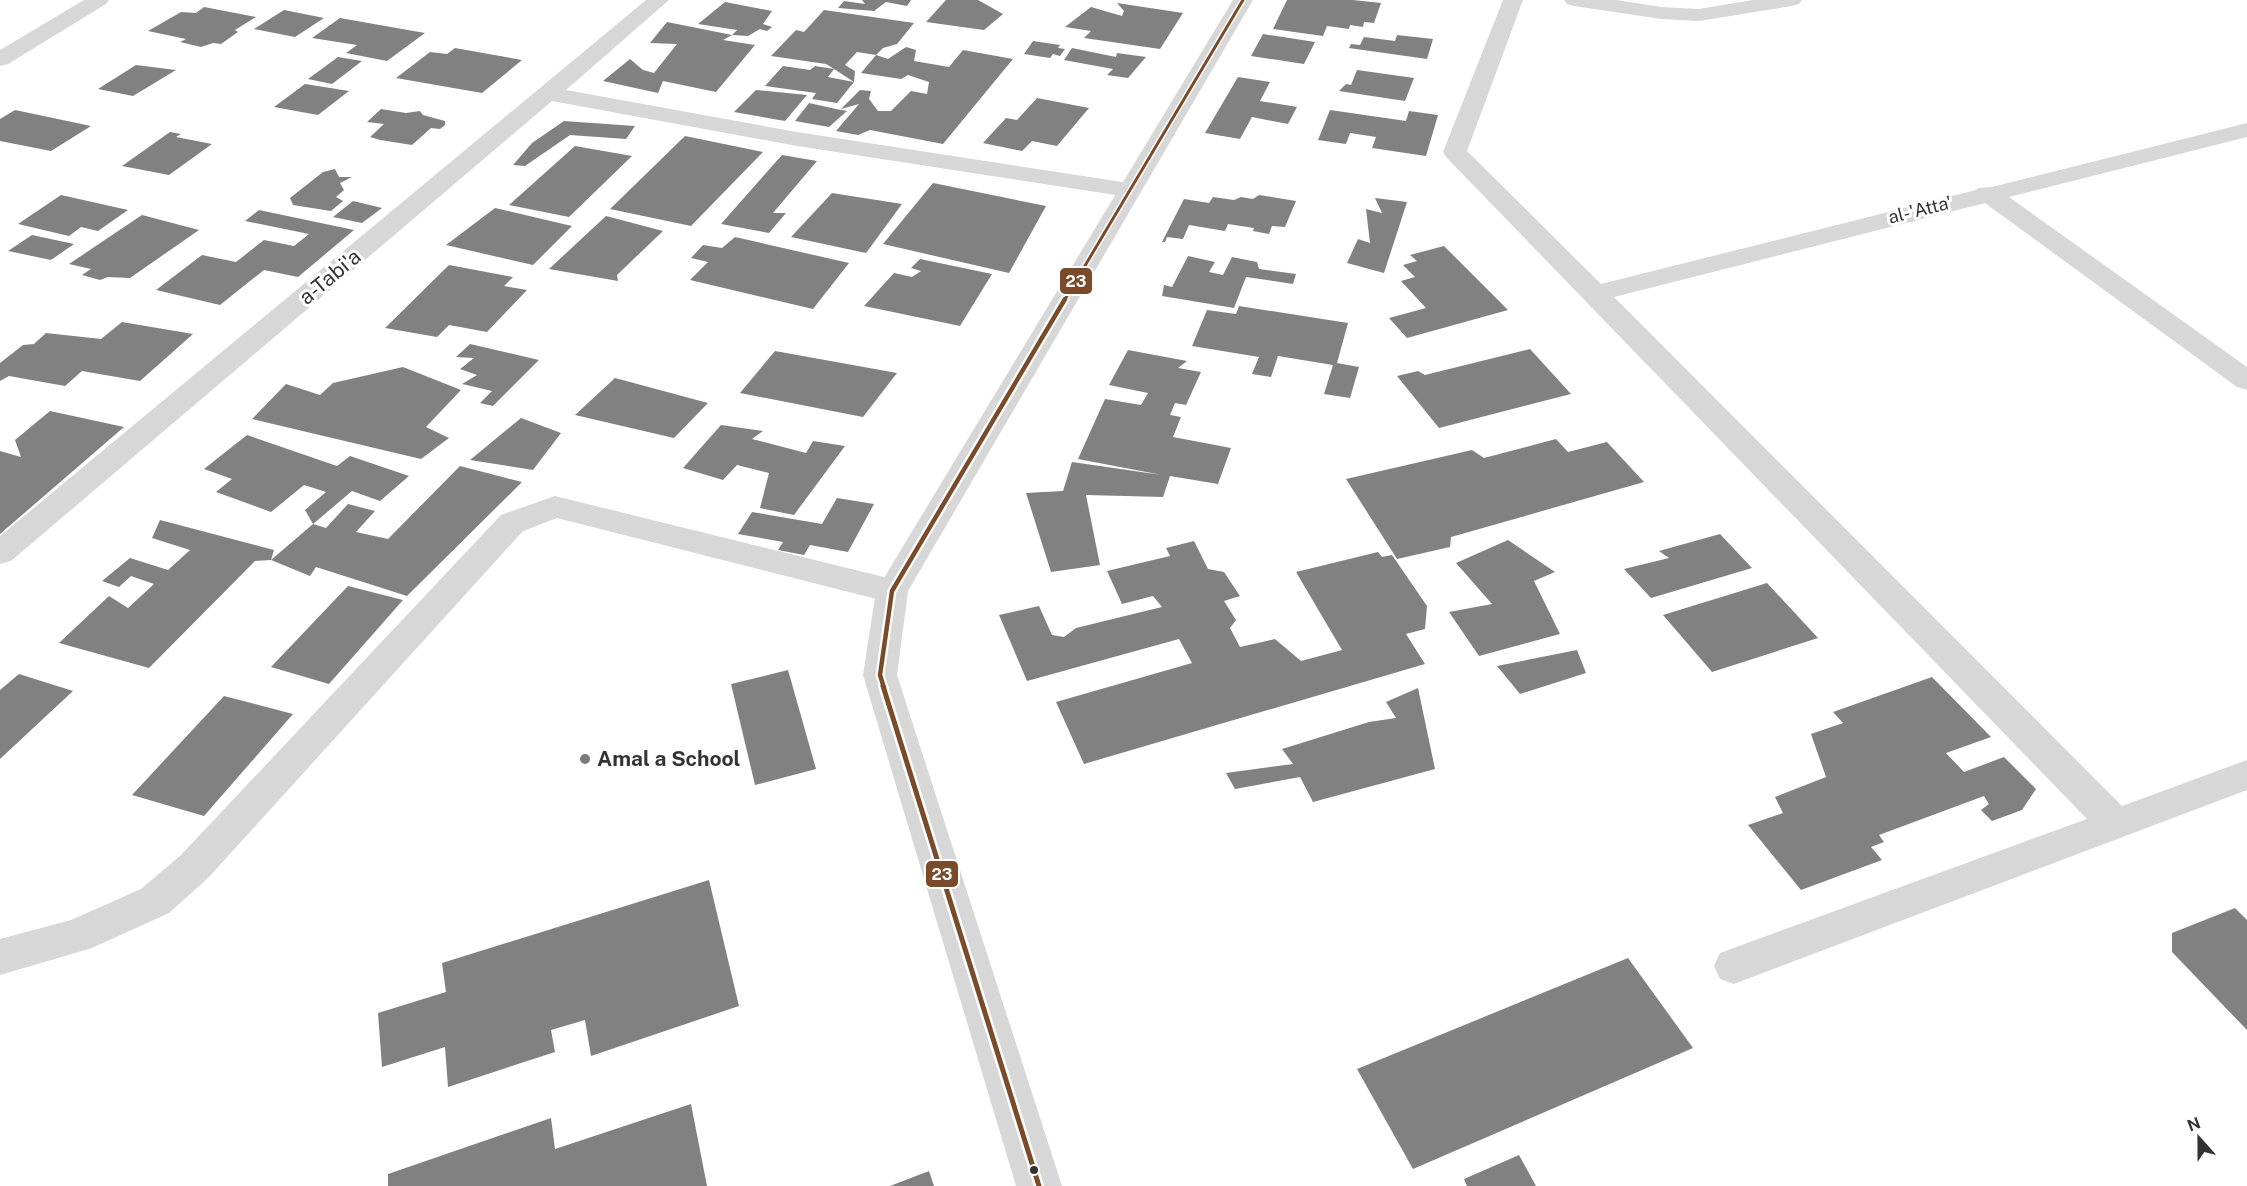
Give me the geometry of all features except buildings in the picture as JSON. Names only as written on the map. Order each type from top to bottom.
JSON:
[{"type":"street","points":[[0,59],[99,0]]},
{"type":"street","name":"a-Tabi'a","points":[[0,554],[659,0]]},
{"type":"street","points":[[1040,1186],[880,675],[892,591],[1243,0]]},
{"type":"street","points":[[1513,0],[1455,152],[2116,824]]},
{"type":"street","points":[[1574,0],[1699,15],[1792,0]]},
{"type":"street","points":[[549,94],[797,140],[1129,190]]},
{"type":"street","name":"al-'Atta'","points":[[1594,294],[1987,193],[2247,130]]},
{"type":"street","points":[[1987,193],[2247,381]]},
{"type":"street","points":[[0,957],[78,936],[155,902],[195,866],[512,523],[555,507],[892,591]]},
{"type":"street","points":[[1734,966],[2247,775]]},
{"type":"transit line","name":"23","points":[[1039,1186],[880,675],[892,591],[1243,0]]},
{"type":"place","name":"Amal a School","points":[[585,759]]}]
